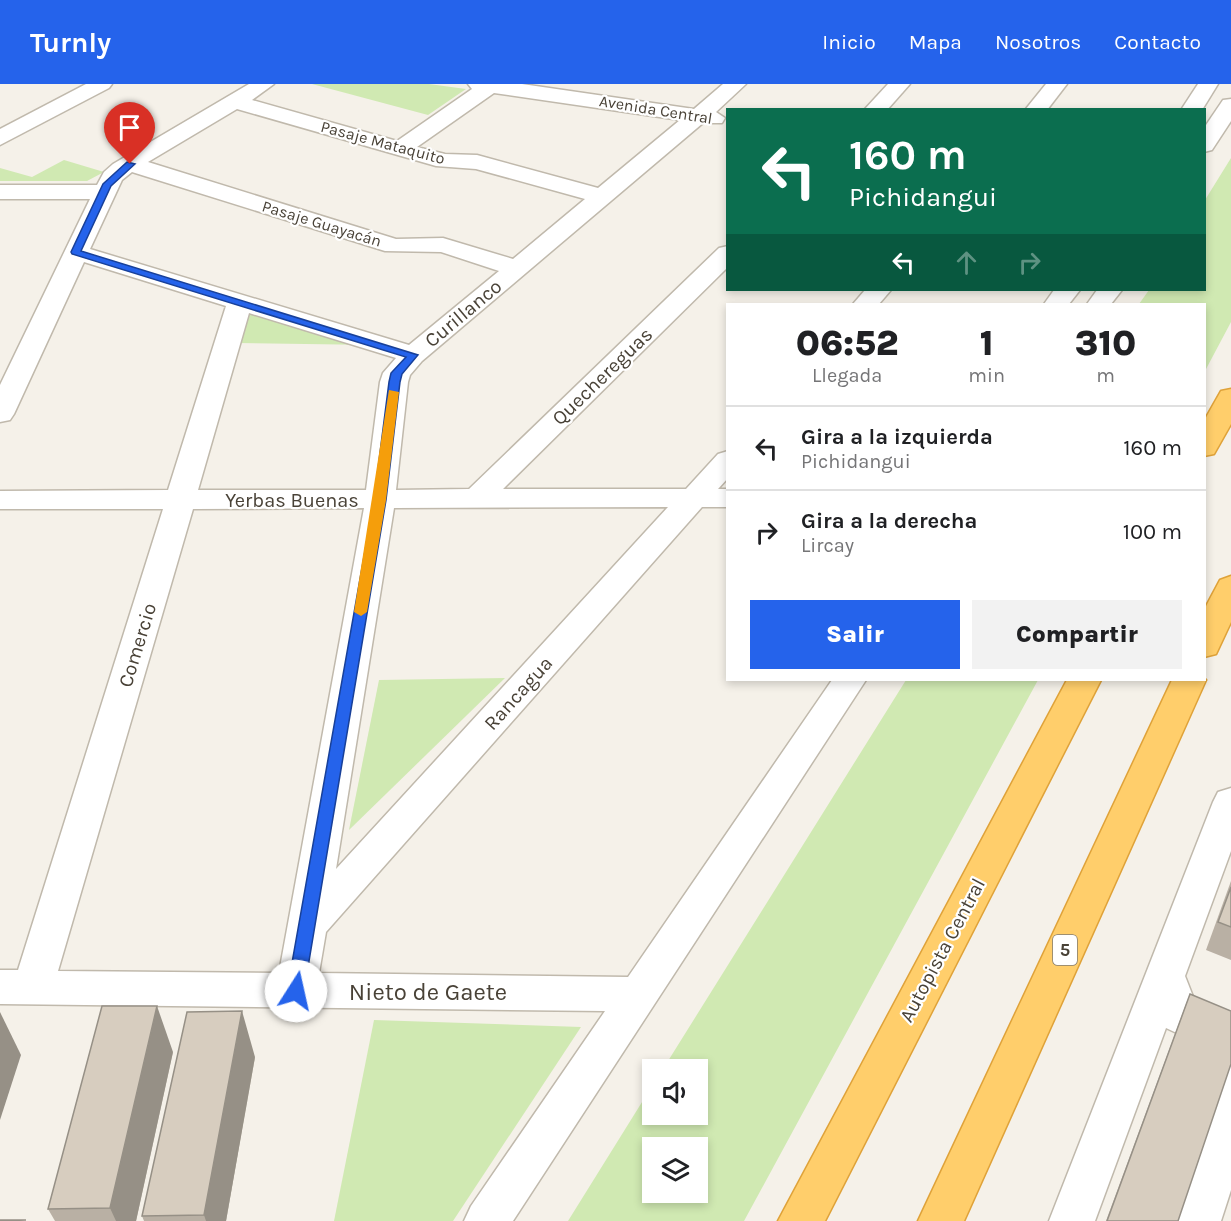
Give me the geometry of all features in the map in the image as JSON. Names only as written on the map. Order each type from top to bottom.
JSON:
[{"type":"highway","points":[[1206,444],[1231,397]]},
{"type":"highway","points":[[1206,642],[1231,587]]},
{"type":"highway","name":"Autopista Central","points":[[801,1221],[1083,681]]},
{"type":"highway","name":"5","points":[[941,1221],[1189,681]]},
{"type":"street","points":[[0,138],[102,84]]},
{"type":"street","points":[[0,414],[112,177],[264,84]]},
{"type":"street","name":"Curillanco","points":[[296,991],[380,500],[397,373],[413,355],[736,84]]},
{"type":"street","points":[[876,108],[900,84]]},
{"type":"street","points":[[1037,108],[1057,84]]},
{"type":"street","points":[[1192,108],[1208,84]]},
{"type":"street","points":[[401,148],[487,85]]},
{"type":"street","name":"Avenida Central","points":[[487,85],[700,114],[726,120]]},
{"type":"street","name":"Pasaje Mataquito","points":[[235,102],[444,161],[477,162],[602,196]]},
{"type":"street","points":[[1206,142],[1231,105]]},
{"type":"street","name":"Pasaje Guayacán","points":[[130,164],[394,246],[443,245],[516,268]]},
{"type":"street","points":[[0,192],[104,192]]},
{"type":"street","points":[[76,252],[413,355]]},
{"type":"street","name":"Quechereguas","points":[[476,499],[726,255]]},
{"type":"street","points":[[866,303],[877,291]]},
{"type":"street","points":[[1057,303],[1066,291]]},
{"type":"street","name":"Comercio","points":[[16,988],[181,500],[240,303]]},
{"type":"street","name":"Rancagua","points":[[308,925],[726,462]]},
{"type":"street","name":"Yerbas Buenas","points":[[0,500],[726,498]]},
{"type":"street","points":[[487,1221],[848,681]]},
{"type":"street","points":[[1072,1221],[1231,802]]},
{"type":"street","points":[[1165,976],[1181,1017]]},
{"type":"street","name":"Nieto de Gaete","points":[[16,988],[639,994]]},
{"type":"street","points":[[1198,1221],[1230,1128],[1230,1103],[1225,1079]]},
{"type":"green space","points":[[312,84],[429,84],[466,89],[428,115]]},
{"type":"green space","points":[[1231,158],[1231,322],[1206,369],[1206,303],[1140,303],[1148,291],[1206,291],[1206,198]]},
{"type":"green space","points":[[64,160],[104,172],[87,181],[0,181],[0,168],[32,177]]},
{"type":"green space","points":[[246,309],[374,345],[236,343]]},
{"type":"green space","points":[[505,678],[349,830],[379,680]]},
{"type":"green space","points":[[905,681],[1037,681],[744,1221],[568,1221],[642,1102],[642,1125],[708,1125],[708,1059],[669,1059]]},
{"type":"green space","points":[[374,1020],[581,1027],[453,1221],[334,1221]]},
{"type":"building","points":[[1231,887],[1231,927],[1218,922]]},
{"type":"building","points":[[1190,994],[1231,1011],[1231,1064],[1178,1221],[1107,1221]]},
{"type":"building","points":[[102,1006],[157,1006],[110,1208],[48,1209]]},
{"type":"building","points":[[242,1011],[204,1215],[142,1216],[187,1012]]},
{"type":"slow traffic","points":[[361,612],[380,500],[393,392]]},
{"type":"route","points":[[130,164],[121,169],[107,184],[76,252],[413,355],[397,373],[394,382],[380,500],[296,991]]}]
